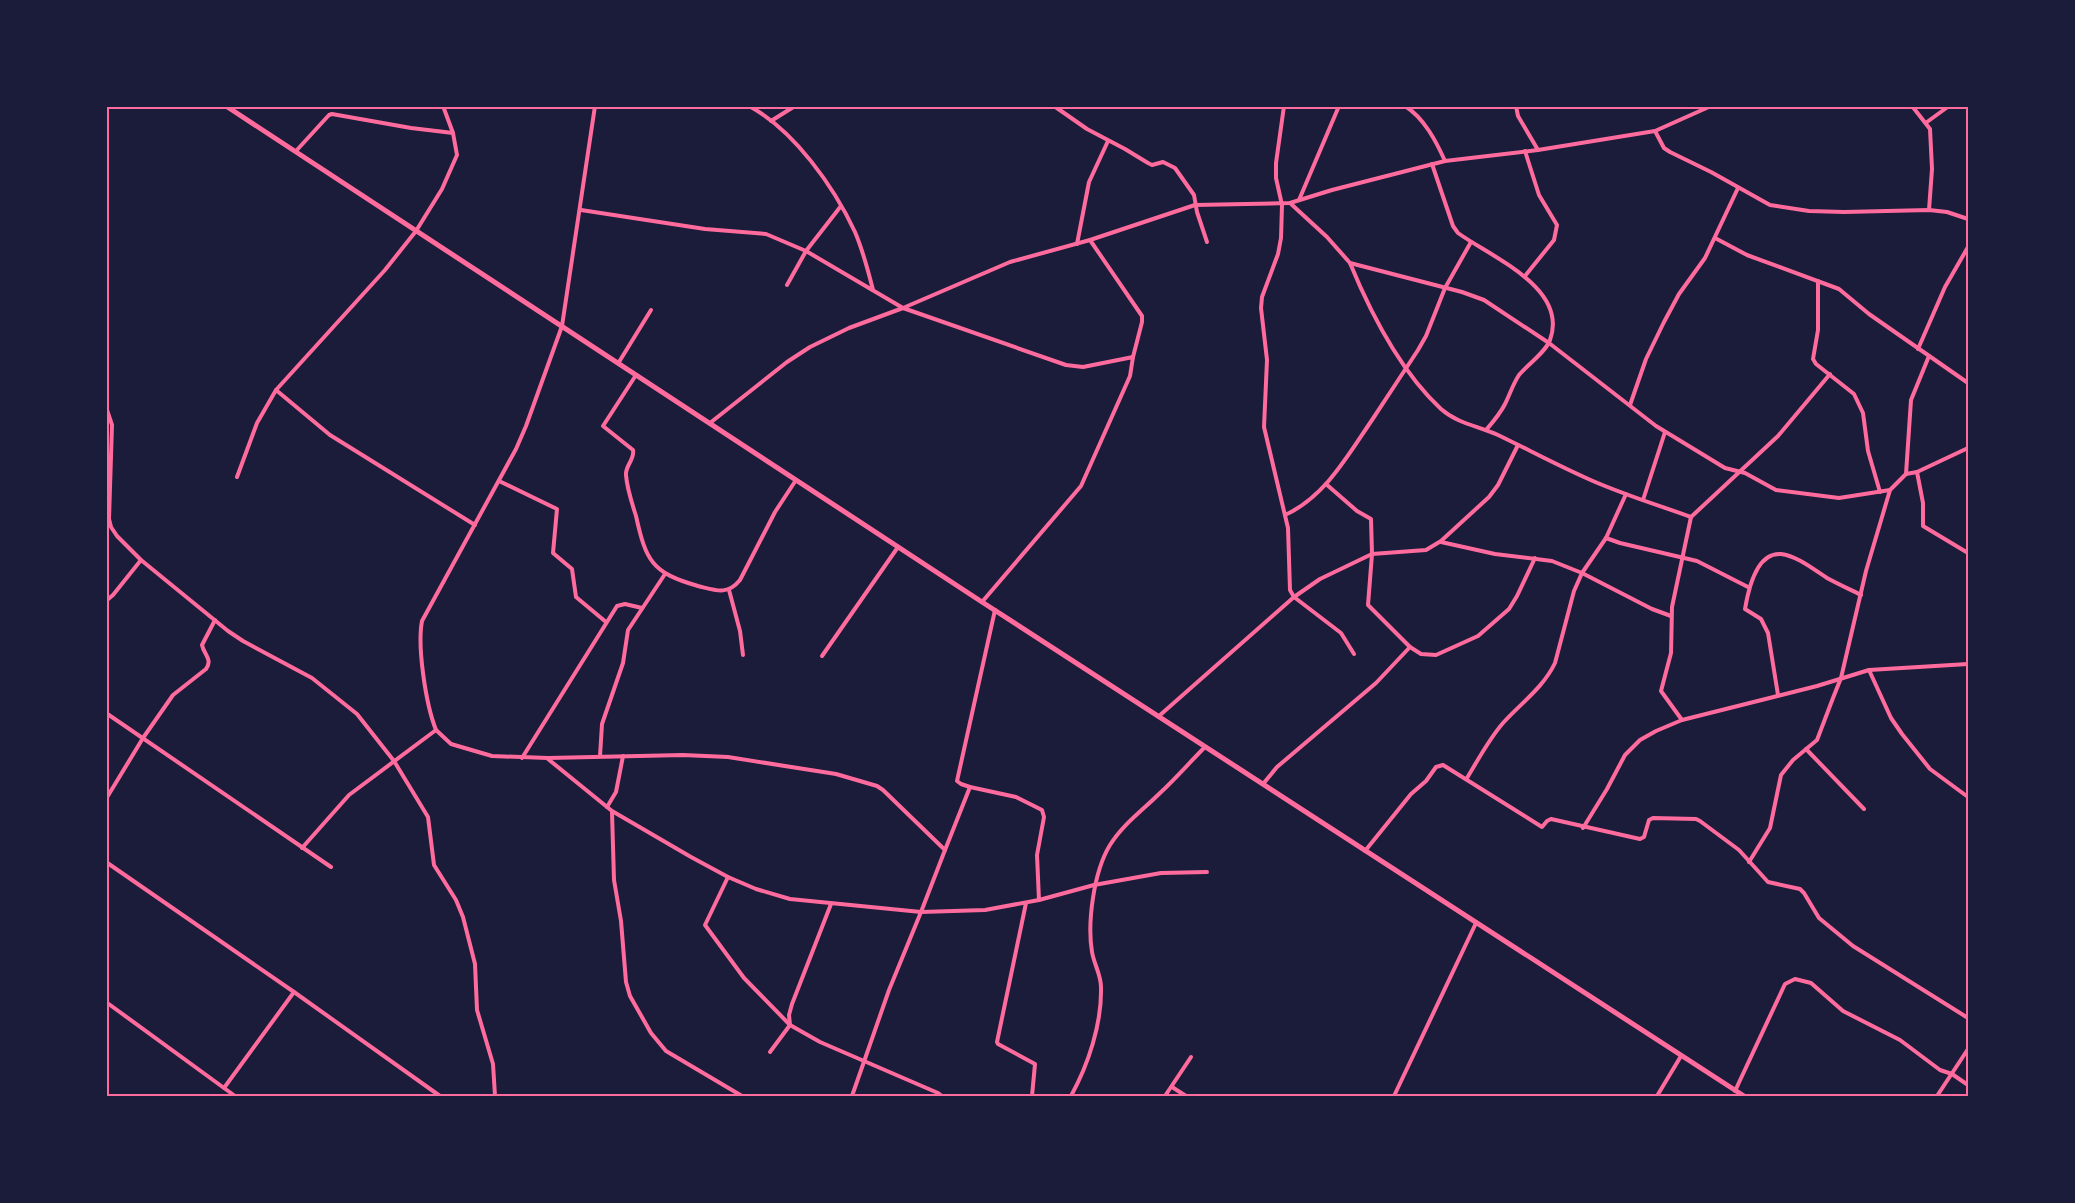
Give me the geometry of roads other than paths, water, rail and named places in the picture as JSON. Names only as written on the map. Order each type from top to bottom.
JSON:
[{"type":"main road","points":[[226,106],[982,602],[1744,1096]]},
{"type":"street","points":[[237,477],[256,423],[276,390],[385,270],[416,231],[452,171],[457,155],[444,106]]},
{"type":"street","points":[[595,106],[562,326],[526,426],[500,481],[422,621],[421,656],[428,701],[436,730],[451,744],[492,756],[522,758],[682,755],[728,757],[847,777],[883,790],[945,850]]},
{"type":"street","points":[[749,106],[790,138],[810,161],[841,206],[865,258],[873,291]]},
{"type":"street","points":[[771,121],[795,106]]},
{"type":"street","points":[[1054,106],[1086,129],[1148,164],[1164,162],[1175,168],[1194,195],[1207,242]]},
{"type":"street","points":[[1276,106],[1283,108],[1276,163],[1276,178],[1282,205],[1278,254],[1262,297],[1261,308],[1267,360],[1264,427],[1288,528],[1290,585],[1294,597],[1341,633],[1354,654]]},
{"type":"street","points":[[1298,201],[1339,106]]},
{"type":"street","points":[[1405,106],[1430,133],[1445,161]]},
{"type":"street","points":[[1516,106],[1518,116],[1538,150]]},
{"type":"street","points":[[710,423],[760,382],[810,347],[849,328],[903,308],[996,267],[1090,240],[1195,205],[1282,205],[1445,161],[1538,150],[1654,132],[1711,106]]},
{"type":"street","points":[[1912,106],[1927,122],[1930,129],[1932,186],[1929,210]]},
{"type":"street","points":[[1927,122],[1949,106]]},
{"type":"street","points":[[296,151],[328,115],[332,114],[453,133]]},
{"type":"street","points":[[1654,132],[1664,148],[1670,152],[1770,205],[1786,209],[1844,212],[1929,210],[1947,212],[1968,219]]},
{"type":"street","points":[[1077,244],[1089,182],[1108,141]]},
{"type":"street","points":[[1525,151],[1539,195],[1557,225],[1554,240],[1525,276]]},
{"type":"street","points":[[1432,164],[1453,226],[1458,233],[1525,276],[1545,297],[1551,312],[1553,322],[1549,342],[1520,375],[1499,413],[1486,430]]},
{"type":"street","points":[[1630,405],[1646,359],[1679,294],[1705,258],[1738,188]]},
{"type":"street","points":[[1290,203],[1327,237],[1350,263],[1367,305],[1406,369],[1441,409],[1462,423],[1486,430],[1586,478],[1690,517]]},
{"type":"street","points":[[788,285],[806,251],[841,206]]},
{"type":"street","points":[[581,210],[705,229],[766,234],[806,251],[903,308],[1066,365],[1083,366],[1133,357]]},
{"type":"street","points":[[1715,238],[1747,255],[1846,293],[1869,314],[1968,383]]},
{"type":"street","points":[[982,602],[1081,486],[1130,376],[1142,316],[1090,240]]},
{"type":"street","points":[[1285,515],[1298,509],[1326,484],[1359,438],[1426,336],[1445,288],[1471,242]]},
{"type":"street","points":[[1918,349],[1945,287],[1968,247]]},
{"type":"street","points":[[1350,263],[1484,300],[1549,342],[1665,432],[1725,468],[1739,471],[1776,490],[1825,498],[1890,490]]},
{"type":"street","points":[[1818,281],[1818,330],[1812,359],[1854,394],[1863,413],[1868,451],[1880,492]]},
{"type":"street","points":[[619,362],[651,310]]},
{"type":"street","points":[[1906,474],[1911,400],[1929,356]]},
{"type":"street","points":[[1682,720],[1661,691],[1672,643],[1671,616],[1690,517],[1778,436],[1830,374]]},
{"type":"street","points":[[637,375],[603,426],[633,450],[634,454],[625,474],[640,536],[648,556],[665,574],[720,592],[729,590],[740,580],[775,512],[796,479]]},
{"type":"street","points":[[276,390],[330,435],[475,525]]},
{"type":"street","points":[[106,407],[112,425],[109,519],[117,536],[141,560],[243,641],[312,678],[357,714],[394,761],[428,818],[434,865],[456,900],[463,917],[475,964],[477,1010],[493,1064],[495,1096],[488,1096]]},
{"type":"street","points":[[1643,500],[1665,432]]},
{"type":"street","points":[[1159,716],[1294,597],[1320,579],[1372,554],[1426,550],[1441,542],[1489,497],[1498,485],[1518,446]]},
{"type":"street","points":[[1749,862],[1770,828],[1781,775],[1792,760],[1817,740],[1841,678],[1866,571],[1890,490],[1906,474],[1917,472],[1968,448]]},
{"type":"street","points":[[1917,472],[1923,503],[1923,526],[1968,553]]},
{"type":"street","points":[[500,481],[557,509],[553,553],[572,569],[576,597],[606,622]]},
{"type":"street","points":[[1326,484],[1357,511],[1371,519],[1372,554],[1368,605],[1410,647],[1421,654],[1436,655],[1478,636],[1509,609],[1535,558]]},
{"type":"street","points":[[1467,778],[1498,729],[1551,672],[1582,573],[1606,537],[1626,494]]},
{"type":"street","points":[[1606,537],[1620,543],[1697,561],[1748,586]]},
{"type":"street","points":[[1441,542],[1495,554],[1552,561],[1671,616]]},
{"type":"street","points":[[822,656],[898,546]]},
{"type":"street","points":[[1778,695],[1768,633],[1761,619],[1745,609],[1748,586],[1766,560],[1772,555],[1781,554],[1797,560],[1861,595]]},
{"type":"street","points":[[106,601],[141,560]]},
{"type":"street","points":[[600,756],[602,724],[623,663],[628,630],[665,574]]},
{"type":"street","points":[[729,590],[740,631],[743,655]]},
{"type":"street","points":[[522,758],[606,622],[621,604],[642,608]]},
{"type":"street","points":[[995,610],[957,781],[969,787],[1016,797],[1042,810],[1044,817],[1037,855],[1039,900]]},
{"type":"street","points":[[106,799],[143,738],[178,690],[209,665],[210,660],[202,645],[215,620]]},
{"type":"street","points":[[1263,784],[1277,767],[1376,683],[1410,647]]},
{"type":"street","points":[[1583,828],[1625,755],[1648,735],[1682,720],[1869,670],[1951,663],[1968,664]]},
{"type":"street","points":[[1869,670],[1891,718],[1902,734],[1930,769],[1968,797]]},
{"type":"street","points":[[106,714],[216,786],[331,867]]},
{"type":"street","points":[[302,848],[349,795],[436,730]]},
{"type":"street","points":[[1071,1096],[1089,1053],[1099,1007],[1101,987],[1092,952],[1091,936],[1094,885],[1109,847],[1122,828],[1205,747]]},
{"type":"street","points":[[1806,749],[1864,809]]},
{"type":"street","points":[[606,807],[617,788],[623,756]]},
{"type":"street","points":[[548,758],[612,811],[728,877],[756,889],[790,899],[921,912],[985,910],[1026,903],[1094,885],[1161,873],[1207,872]]},
{"type":"street","points":[[1365,851],[1411,794],[1426,781],[1436,767],[1443,765],[1542,827],[1546,821],[1551,819],[1640,839],[1644,837],[1649,820],[1653,818],[1696,819],[1731,843],[1768,882],[1800,889],[1819,918],[1853,946],[1968,1018]]},
{"type":"street","points":[[852,1096],[889,990],[969,787]]},
{"type":"street","points":[[612,811],[614,880],[621,921],[626,982],[630,996],[651,1033],[666,1051],[742,1096]]},
{"type":"street","points":[[106,862],[440,1096]]},
{"type":"street","points":[[728,877],[706,921],[706,928],[744,978],[790,1025],[820,1042],[942,1096]]},
{"type":"street","points":[[1026,903],[997,1042],[1035,1064],[1032,1096]]},
{"type":"street","points":[[770,1052],[790,1025],[789,1015],[792,1004],[831,904]]},
{"type":"street","points":[[1394,1096],[1476,923]]},
{"type":"street","points":[[1735,1091],[1785,984],[1795,979],[1811,983],[1843,1011],[1900,1040],[1940,1070],[1952,1074],[1968,1085]]},
{"type":"street","points":[[224,1088],[294,992]]},
{"type":"street","points":[[106,1002],[235,1096]]},
{"type":"street","points":[[1937,1096],[1968,1049]]},
{"type":"street","points":[[1657,1096],[1681,1056]]},
{"type":"street","points":[[1165,1096],[1191,1058]]},
{"type":"street","points":[[1172,1087],[1186,1096]]}]
